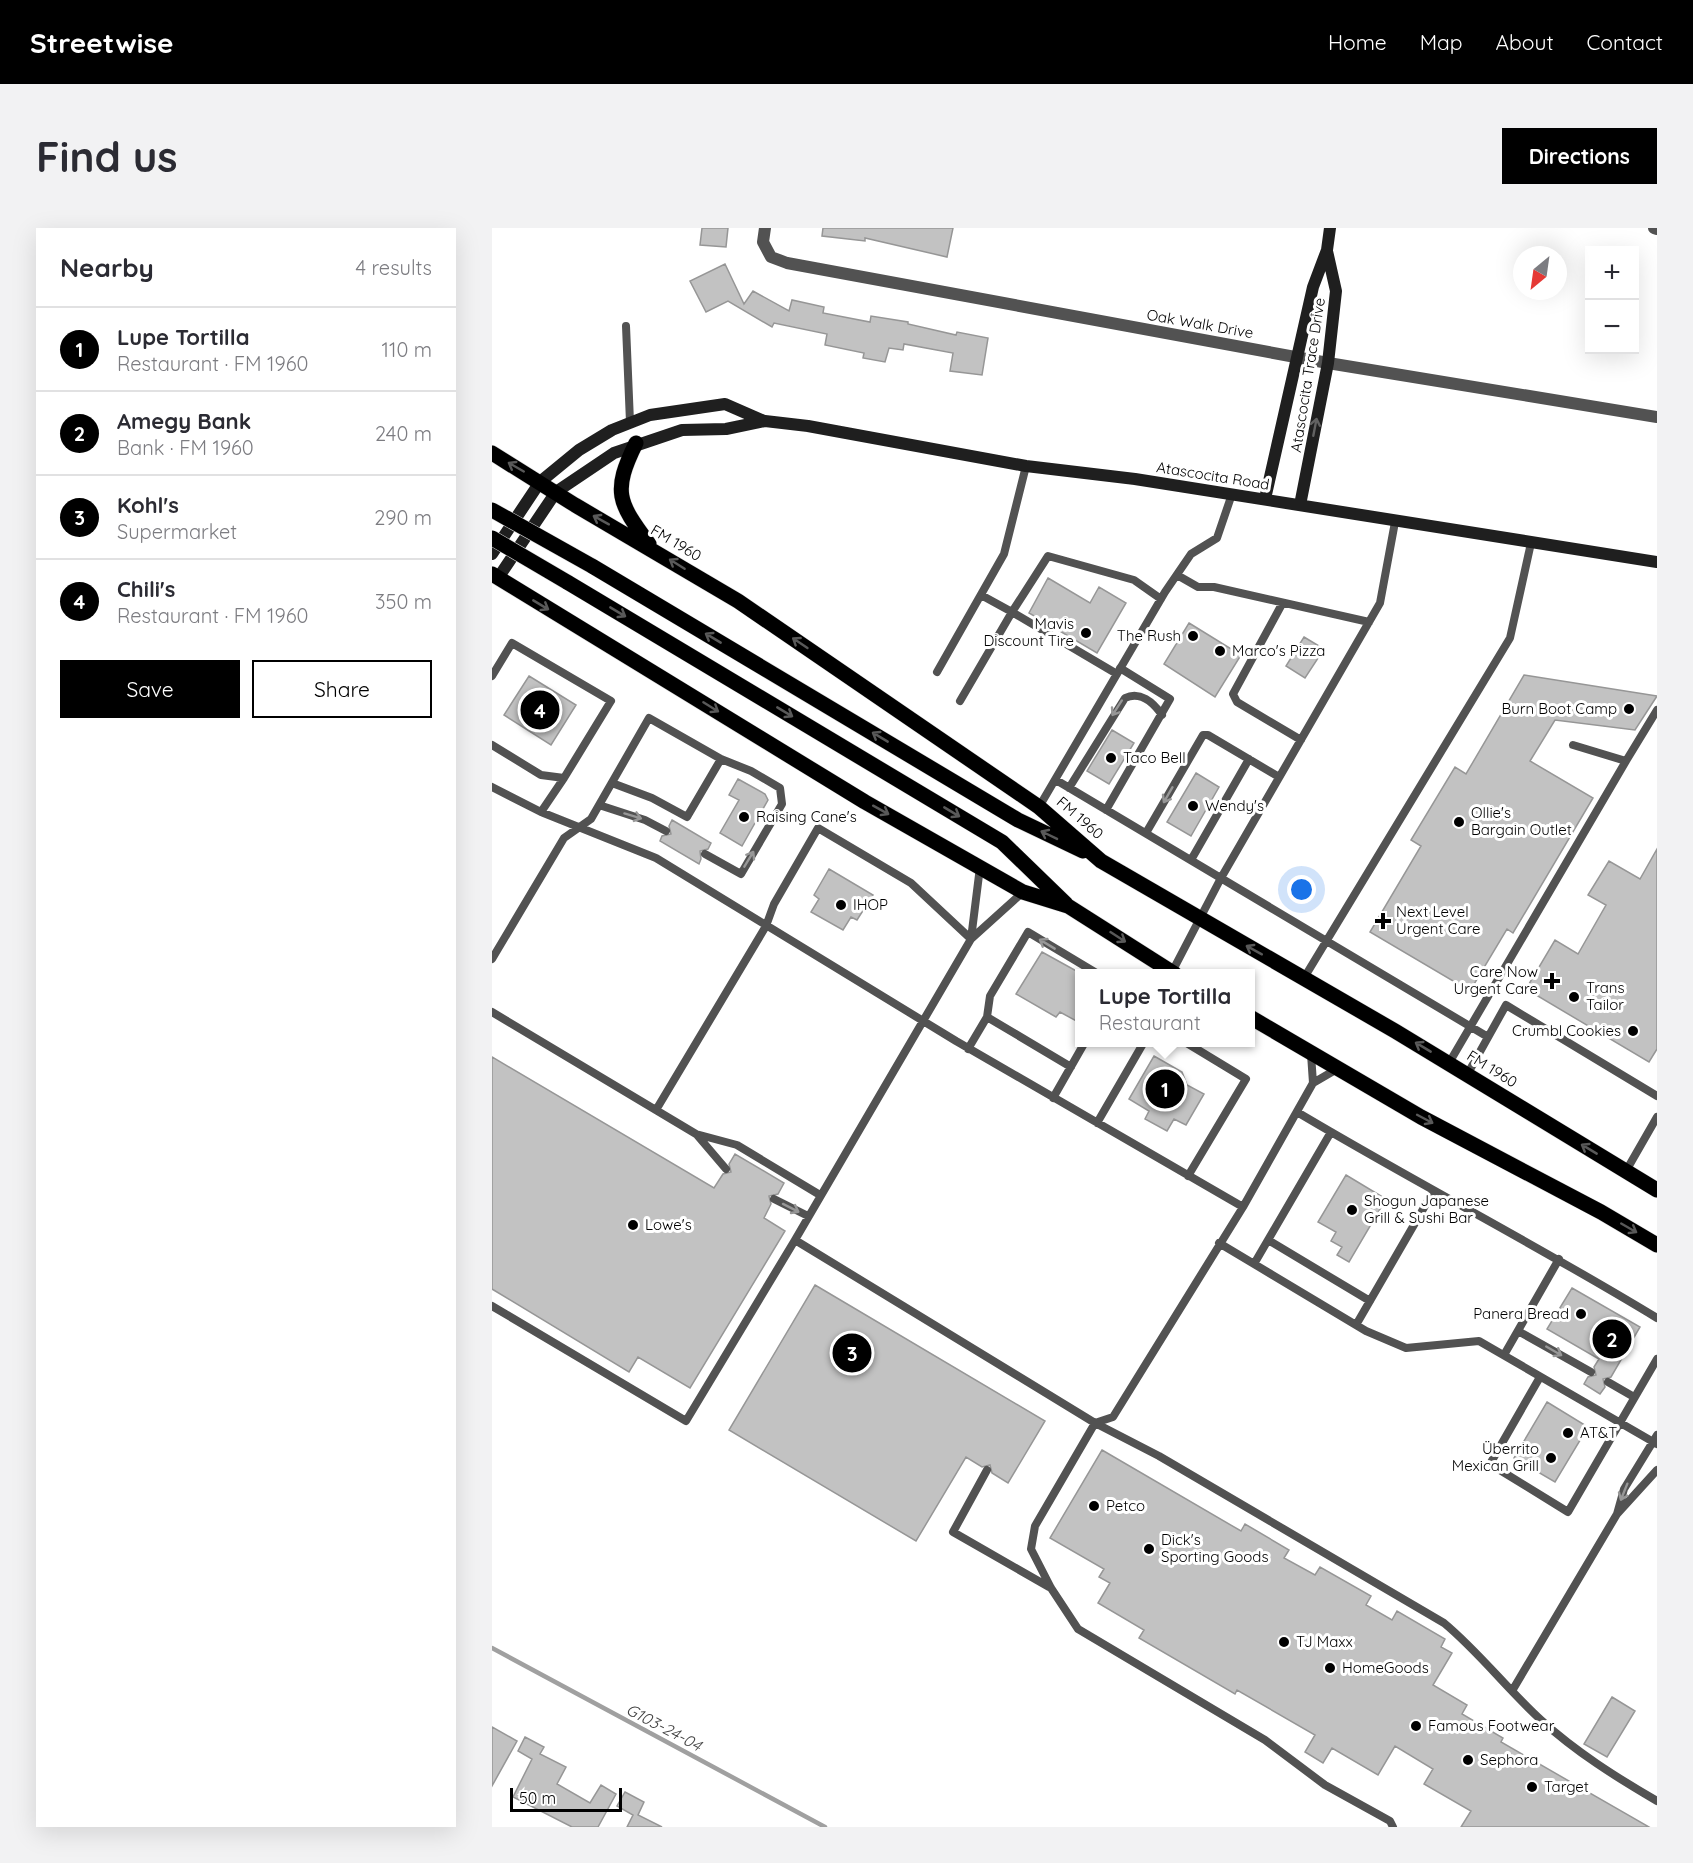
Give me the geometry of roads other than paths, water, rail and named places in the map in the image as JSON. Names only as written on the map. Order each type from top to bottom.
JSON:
[{"type":"main road","name":"Atascocita Trace Drive","points":[[1265,499],[1313,287],[1327,250],[1330,228]]},
{"type":"main road","name":"Atascocita Trace Drive","points":[[1300,505],[1328,363],[1336,291],[1327,250]]},
{"type":"main road","name":"Atascocita Road","points":[[492,554],[540,482],[579,450],[630,422],[683,408],[725,404],[765,421],[808,426],[1026,466],[1136,479],[1657,562]]},
{"type":"main road","name":"Atascocita Road","points":[[494,580],[555,492],[614,453],[636,443],[682,430],[726,429],[765,421]]},
{"type":"main road","points":[[636,443],[624,468],[621,485],[624,510],[652,549]]},
{"type":"main road","name":"FM 1960","points":[[492,453],[738,601],[1039,807],[1101,861],[1304,978],[1657,1190]]},
{"type":"main road","points":[[492,510],[592,566],[1018,820],[1101,861]]},
{"type":"main road","points":[[492,538],[1002,842],[1068,906],[1167,969]]},
{"type":"main road","points":[[494,580],[866,802],[1023,892],[1068,906]]},
{"type":"main road","points":[[1255,1019],[1421,1117],[1601,1212],[1657,1245]]},
{"type":"street","name":"Oak Walk Drive","points":[[765,228],[763,242],[771,257],[787,263],[1328,363],[1657,417]]},
{"type":"lane","points":[[626,326],[630,422]]},
{"type":"lane","points":[[937,672],[1004,554],[1026,466]]},
{"type":"lane","points":[[1039,807],[1161,599],[1191,555],[1217,538],[1232,494]]},
{"type":"lane","points":[[1175,969],[1221,878],[1380,603],[1395,522]]},
{"type":"lane","points":[[1304,978],[1510,638],[1532,543]]},
{"type":"lane","points":[[960,701],[1048,556],[1134,580],[1161,599]]},
{"type":"lane","points":[[1177,575],[1198,587],[1214,587],[1369,622]]},
{"type":"lane","points":[[981,595],[1169,697],[1169,702],[1162,715],[1106,810]]},
{"type":"lane","points":[[1282,604],[1233,694],[1236,702],[1301,740]]},
{"type":"lane","points":[[492,676],[512,643],[611,701],[541,812]]},
{"type":"lane","points":[[1069,788],[1125,698],[1139,696],[1153,704],[1162,715]]},
{"type":"lane","points":[[1449,1064],[1657,710]]},
{"type":"lane","points":[[492,959],[564,838],[591,819],[650,718],[721,759],[752,771],[780,788],[782,804],[741,874],[705,854]]},
{"type":"lane","points":[[1146,833],[1203,735],[1208,735],[1280,777]]},
{"type":"lane","points":[[492,745],[541,775],[564,778]]},
{"type":"lane","points":[[1573,745],[1626,761]]},
{"type":"lane","points":[[612,783],[652,798],[687,817],[721,759]]},
{"type":"lane","points":[[1191,860],[1249,759]]},
{"type":"lane","points":[[1056,780],[1488,1037]]},
{"type":"lane","points":[[492,787],[541,812],[656,858],[968,1048],[1242,1207]]},
{"type":"lane","points":[[599,805],[645,819],[666,831]]},
{"type":"lane","points":[[656,1110],[766,926],[774,904],[818,828],[911,883],[971,939]]},
{"type":"lane","points":[[971,939],[980,867]]},
{"type":"lane","points":[[492,1305],[686,1421],[795,1240],[921,1020],[971,939],[1023,892]]},
{"type":"lane","points":[[968,1048],[987,1017],[990,996],[1028,932],[1090,969]]},
{"type":"lane","points":[[1467,1075],[1506,1005],[1657,1096]]},
{"type":"lane","points":[[492,1012],[696,1134],[737,1145],[820,1195]]},
{"type":"lane","points":[[987,1017],[1071,1067]]},
{"type":"lane","points":[[1053,1098],[1082,1047]]},
{"type":"lane","points":[[1096,1123],[1141,1047]]},
{"type":"lane","points":[[1188,1176],[1246,1078],[1193,1047]]},
{"type":"lane","points":[[1311,1052],[1313,1083]]},
{"type":"lane","points":[[1339,1068],[1313,1083],[1242,1207],[1113,1417],[1095,1423],[1035,1526],[1031,1549],[1051,1588],[1078,1629],[1265,1740],[1325,1785],[1390,1821],[1393,1827]]},
{"type":"lane","points":[[1297,1112],[1433,1192],[1485,1216],[1657,1318]]},
{"type":"lane","points":[[1626,1171],[1657,1117]]},
{"type":"lane","points":[[1254,1264],[1331,1132]]},
{"type":"lane","points":[[696,1134],[726,1169]]},
{"type":"lane","points":[[1356,1325],[1433,1192]]},
{"type":"lane","points":[[774,1199],[808,1216]]},
{"type":"lane","points":[[795,1240],[1095,1423],[1167,1460],[1444,1623],[1464,1640],[1542,1721],[1611,1775],[1657,1801]]},
{"type":"lane","points":[[1268,1240],[1370,1301]]},
{"type":"lane","points":[[1219,1243],[1356,1325],[1406,1348],[1479,1341],[1620,1422],[1656,1440],[1624,1489],[1617,1514]]},
{"type":"lane","points":[[1504,1355],[1559,1259]]},
{"type":"lane","points":[[1518,1331],[1590,1372]]},
{"type":"lane","points":[[1540,1377],[1490,1464],[1568,1512],[1657,1359]]},
{"type":"lane","points":[[1608,1382],[1634,1397]]},
{"type":"lane","points":[[987,1470],[953,1532],[1051,1588]]},
{"type":"lane","points":[[1512,1691],[1617,1514],[1657,1470]]},
{"type":"waterway","name":"G103-24-04","points":[[492,1648],[825,1827]]},
{"type":"place","name":"Mavis Discount Tire","points":[[1086,633]]},
{"type":"place","name":"The Rush","points":[[1193,636]]},
{"type":"place","name":"Marco's Pizza","points":[[1220,651]]},
{"type":"place","name":"Burn Boot Camp","points":[[1629,709]]},
{"type":"place","name":"Chili's","points":[[540,710]]},
{"type":"place","name":"Taco Bell","points":[[1111,758]]},
{"type":"place","name":"Wendy's","points":[[1193,806]]},
{"type":"place","name":"Raising Cane's","points":[[744,817]]},
{"type":"place","name":"Ollie's Bargain Outlet","points":[[1459,822]]},
{"type":"place","name":"IHOP","points":[[841,905]]},
{"type":"place","name":"Next Level Urgent Care","points":[[1383,921]]},
{"type":"place","name":"Care Now Urgent Care","points":[[1552,981]]},
{"type":"place","name":"Trans Tailor","points":[[1574,997]]},
{"type":"place","name":"Crumbl Cookies","points":[[1633,1031]]},
{"type":"place","name":"Lupe Tortilla","points":[[1165,1089]]},
{"type":"place","name":"Shogun Japanese Grill & Sushi Bar","points":[[1352,1210]]},
{"type":"place","name":"Lowe's","points":[[633,1225]]},
{"type":"place","name":"Panera Bread","points":[[1581,1314]]},
{"type":"place","name":"Amegy Bank","points":[[1612,1339]]},
{"type":"place","name":"Kohl's","points":[[852,1353]]},
{"type":"place","name":"AT&T","points":[[1568,1433]]},
{"type":"place","name":"Überrito Mexican Grill","points":[[1551,1458]]},
{"type":"place","name":"Petco","points":[[1094,1506]]},
{"type":"place","name":"Dick's Sporting Goods","points":[[1149,1549]]},
{"type":"place","name":"TJ Maxx","points":[[1284,1642]]},
{"type":"place","name":"HomeGoods","points":[[1330,1668]]},
{"type":"place","name":"Famous Footwear","points":[[1416,1726]]},
{"type":"place","name":"Sephora","points":[[1468,1760]]},
{"type":"place","name":"Target","points":[[1532,1787]]}]
